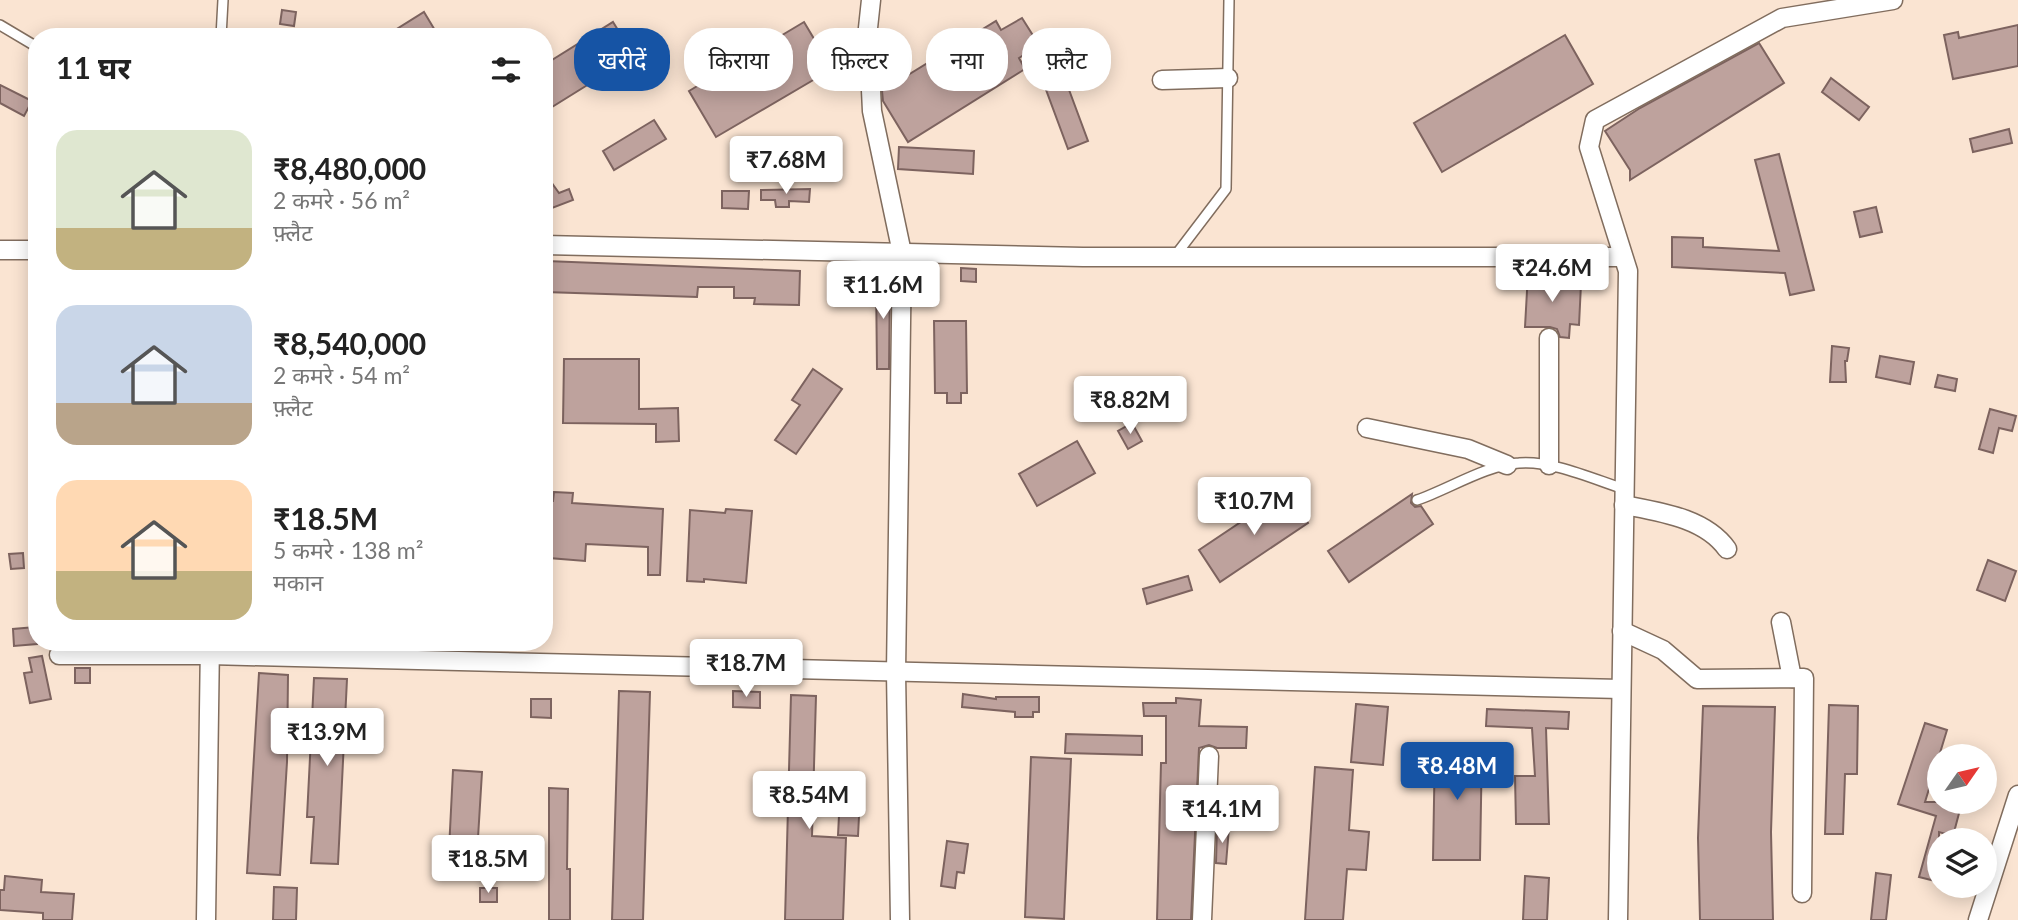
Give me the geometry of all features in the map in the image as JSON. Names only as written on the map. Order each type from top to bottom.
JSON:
[{"type":"street","points":[[871,0],[868,28],[872,111],[902,253],[896,672],[900,920]]},
{"type":"street","points":[[1618,920],[1628,271],[1589,147],[1595,120],[1782,18],[1893,0]]},
{"type":"street","points":[[1161,80],[1228,78]]},
{"type":"street","points":[[553,245],[1083,257],[1623,257]]},
{"type":"street","points":[[0,250],[28,250]]},
{"type":"street","points":[[1549,338],[1549,466]]},
{"type":"street","points":[[1367,428],[1468,449],[1507,465]]},
{"type":"street","points":[[1624,497],[1693,523],[1719,538],[1727,549]]},
{"type":"street","points":[[1781,622],[1792,678]]},
{"type":"street","points":[[1622,632],[1663,650],[1698,679],[1804,678],[1802,893]]},
{"type":"street","points":[[59,655],[159,651]]},
{"type":"street","points":[[206,920],[209,651]]},
{"type":"street","points":[[269,651],[896,672],[1621,688]]},
{"type":"street","points":[[1202,920],[1209,756]]},
{"type":"street","points":[[1978,920],[2018,796]]},
{"type":"lane","points":[[221,28],[223,0]]},
{"type":"lane","points":[[1175,256],[1226,189],[1229,0]]},
{"type":"lane","points":[[0,25],[28,42]]},
{"type":"lane","points":[[1417,500],[1507,465],[1519,463],[1549,466],[1624,497]]},
{"type":"building","points":[[282,10],[296,12],[294,26],[280,24]]},
{"type":"building","points":[[424,12],[434,28],[398,28]]},
{"type":"building","points":[[1022,18],[1028,28],[1022,28],[1022,56],[1019,58],[1022,71],[1008,80],[1008,28],[1004,28]]},
{"type":"building","points":[[996,21],[1000,28],[985,28]]},
{"type":"building","points":[[613,22],[617,28],[603,28]]},
{"type":"building","points":[[804,22],[808,28],[807,84],[716,137],[689,91],[793,91],[793,29]]},
{"type":"building","points":[[2018,25],[2018,66],[1953,79],[1944,35],[1958,32],[1959,38]]},
{"type":"building","points":[[1565,35],[1593,84],[1442,172],[1414,123]]},
{"type":"building","points":[[1759,43],[1784,83],[1630,180],[1630,170],[1605,131],[1640,108]]},
{"type":"building","points":[[574,46],[574,91],[578,91],[553,106],[553,59]]},
{"type":"building","points":[[926,64],[926,91],[990,91],[908,142],[883,101],[882,91],[912,91],[912,73]]},
{"type":"building","points":[[1831,78],[1869,107],[1859,120],[1822,92]]},
{"type":"building","points":[[0,85],[28,99],[28,108],[24,116],[0,103]]},
{"type":"building","points":[[1046,91],[1069,91],[1088,141],[1068,149]]},
{"type":"building","points":[[654,120],[666,139],[614,170],[603,151]]},
{"type":"building","points":[[2009,129],[2012,143],[1973,152],[1970,139]]},
{"type":"building","points":[[899,147],[974,151],[973,174],[898,169]]},
{"type":"building","points":[[1779,154],[1814,290],[1790,295],[1785,273],[1672,267],[1672,237],[1703,238],[1703,247],[1779,251],[1755,160]]},
{"type":"building","points":[[553,185],[559,193],[569,189],[573,200],[553,208]]},
{"type":"building","points":[[810,189],[809,202],[789,201],[789,207],[776,207],[775,200],[761,200],[761,190]]},
{"type":"building","points":[[722,191],[749,191],[748,209],[722,208]]},
{"type":"building","points":[[1876,207],[1882,232],[1860,237],[1854,212]]},
{"type":"building","points":[[553,261],[800,271],[799,305],[754,304],[755,298],[734,298],[734,287],[698,287],[697,297],[553,292]]},
{"type":"building","points":[[961,268],[976,269],[976,282],[961,281]]},
{"type":"building","points":[[1528,273],[1548,276],[1547,282],[1581,284],[1579,325],[1570,324],[1569,338],[1560,337],[1557,329],[1550,327],[1525,327]]},
{"type":"building","points":[[876,276],[890,276],[889,369],[877,369]]},
{"type":"building","points":[[934,321],[966,321],[967,393],[961,393],[961,403],[947,403],[947,393],[935,393]]},
{"type":"building","points":[[1832,346],[1849,348],[1845,361],[1846,382],[1830,382]]},
{"type":"building","points":[[1880,356],[1914,362],[1910,384],[1876,377]]},
{"type":"building","points":[[564,359],[639,359],[639,409],[678,408],[679,441],[656,442],[656,424],[563,423]]},
{"type":"building","points":[[813,369],[842,389],[796,454],[775,440],[800,405],[792,400]]},
{"type":"building","points":[[1938,375],[1957,379],[1955,391],[1935,387]]},
{"type":"building","points":[[1990,409],[2016,416],[2012,431],[1999,428],[1993,453],[1979,449]]},
{"type":"building","points":[[1132,423],[1142,441],[1128,449],[1118,431]]},
{"type":"building","points":[[1077,441],[1095,473],[1037,506],[1019,474]]},
{"type":"building","points":[[1287,491],[1308,523],[1220,582],[1199,550]]},
{"type":"building","points":[[554,492],[573,493],[572,503],[663,509],[660,575],[648,575],[648,547],[586,544],[585,561],[553,558]]},
{"type":"building","points":[[1412,494],[1411,503],[1415,507],[1421,506],[1433,524],[1349,582],[1328,551]]},
{"type":"building","points":[[726,509],[752,511],[746,583],[704,579],[704,582],[687,581],[690,510],[725,513]]},
{"type":"building","points":[[23,553],[24,568],[11,569],[9,554]]},
{"type":"building","points":[[1988,560],[2016,571],[2005,601],[1977,590]]},
{"type":"building","points":[[1188,576],[1192,590],[1147,604],[1143,589]]},
{"type":"building","points":[[28,628],[28,645],[14,646],[13,629]]},
{"type":"building","points":[[42,656],[51,699],[30,703],[24,673],[32,672],[29,658]]},
{"type":"building","points":[[75,668],[90,668],[90,683],[75,683]]},
{"type":"building","points":[[259,673],[288,675],[287,762],[280,875],[247,873]]},
{"type":"building","points":[[314,678],[347,679],[338,864],[311,863],[314,817],[307,817]]},
{"type":"building","points":[[619,691],[650,692],[643,920],[612,920]]},
{"type":"building","points":[[733,691],[760,692],[760,708],[733,707]]},
{"type":"building","points":[[963,694],[996,699],[1039,697],[1039,712],[1033,712],[1033,717],[1015,717],[1015,712],[962,707]]},
{"type":"building","points":[[791,695],[816,696],[812,836],[846,838],[843,920],[785,920]]},
{"type":"building","points":[[1176,698],[1201,700],[1199,726],[1247,727],[1246,748],[1217,748],[1209,745],[1199,748],[1191,920],[1157,920],[1161,763],[1166,763],[1166,716],[1144,716],[1143,703],[1176,703]]},
{"type":"building","points":[[531,699],[551,699],[551,718],[531,717]]},
{"type":"building","points":[[1356,704],[1388,707],[1383,765],[1351,762]]},
{"type":"building","points":[[1829,705],[1858,706],[1857,774],[1845,774],[1843,834],[1825,834]]},
{"type":"building","points":[[1703,706],[1775,707],[1771,832],[1773,920],[1700,920],[1698,838]]},
{"type":"building","points":[[1487,709],[1569,712],[1568,729],[1546,728],[1549,824],[1516,824],[1515,776],[1535,776],[1532,728],[1486,726]]},
{"type":"building","points":[[1925,723],[1947,730],[1943,744],[1927,744],[1927,813],[1898,804]]},
{"type":"building","points":[[1066,734],[1142,736],[1142,755],[1065,753]]},
{"type":"building","points":[[1435,744],[1482,745],[1480,860],[1433,860]]},
{"type":"building","points":[[1031,757],[1071,759],[1064,919],[1025,917]]},
{"type":"building","points":[[1315,767],[1353,770],[1349,830],[1369,832],[1366,870],[1347,869],[1343,920],[1305,920]]},
{"type":"building","points":[[453,770],[482,772],[476,871],[448,870]]},
{"type":"building","points":[[549,788],[568,789],[567,869],[570,869],[570,920],[549,920]]},
{"type":"building","points":[[840,796],[860,797],[858,836],[838,835]]},
{"type":"building","points":[[1930,814],[1959,814],[1955,828],[1933,828],[1936,816]]},
{"type":"building","points":[[1217,827],[1229,827],[1226,864],[1216,863]]},
{"type":"building","points":[[947,841],[968,844],[964,873],[957,872],[955,888],[941,886]]},
{"type":"building","points":[[1927,848],[1927,879],[1919,877]]},
{"type":"building","points":[[1876,873],[1891,875],[1886,920],[1871,920]]},
{"type":"building","points":[[5,876],[42,880],[41,892],[74,894],[72,920],[43,920],[43,913],[0,910],[0,890],[4,890]]},
{"type":"building","points":[[1525,876],[1549,878],[1547,920],[1523,920]]},
{"type":"building","points":[[274,887],[297,888],[296,920],[273,920]]},
{"type":"building","points":[[480,888],[497,888],[497,902],[480,902]]}]
